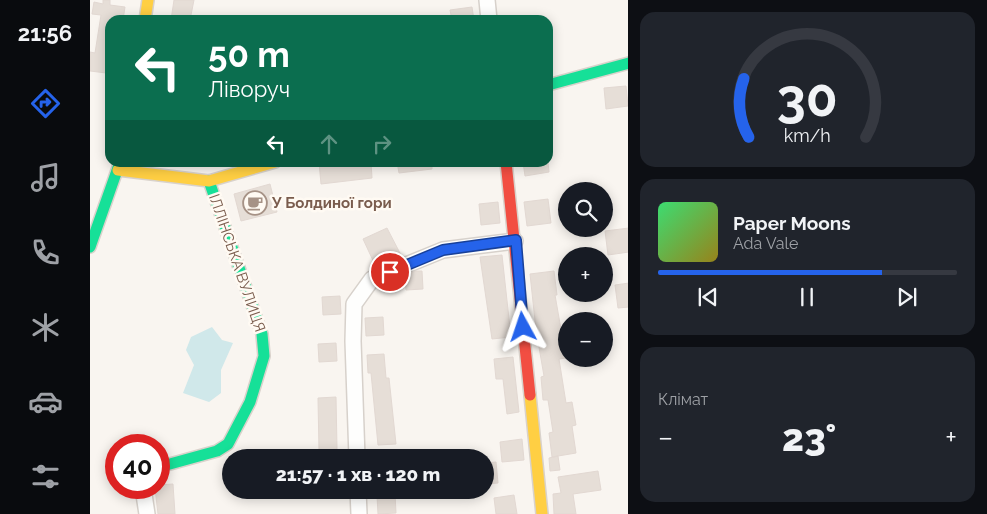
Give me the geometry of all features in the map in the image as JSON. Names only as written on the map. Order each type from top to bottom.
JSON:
[{"type":"street","points":[[146,15],[148,0]]},
{"type":"street","points":[[487,0],[488,15]]},
{"type":"street","points":[[553,85],[628,63]]},
{"type":"street","points":[[90,247],[119,167]]},
{"type":"street","points":[[125,167],[209,181],[258,167]]},
{"type":"street","points":[[507,167],[516,240],[542,514]]},
{"type":"street","name":"ІЛЛІНСЬКА ВУЛИЦЯ","points":[[170,464],[216,451],[228,444],[250,402],[264,356],[262,334],[209,181]]},
{"type":"street","points":[[357,449],[354,304],[372,280],[443,250],[516,240]]},
{"type":"street","points":[[145,499],[147,514]]},
{"type":"street","points":[[358,499],[358,514]]},
{"type":"water","points":[[212,327],[222,340],[233,343],[221,370],[221,393],[209,402],[183,393],[194,365],[186,350],[191,337]]},
{"type":"building","points":[[103,0],[110,0],[110,5],[125,7],[124,15],[105,15],[105,73],[90,71],[90,52],[95,53],[101,15],[92,14],[94,2],[103,4]]},
{"type":"building","points":[[174,0],[194,0],[191,15],[172,15]]},
{"type":"building","points":[[472,7],[473,15],[451,15],[450,10]]},
{"type":"building","points":[[626,86],[628,106],[606,109],[604,88]]},
{"type":"building","points":[[319,167],[371,167],[372,178],[321,184]]},
{"type":"building","points":[[398,167],[432,167],[432,169],[399,173]]},
{"type":"building","points":[[524,167],[548,167],[549,172],[525,176]]},
{"type":"building","name":"У Болдиної гори","points":[[270,184],[277,212],[241,221],[234,194]]},
{"type":"building","points":[[548,199],[551,223],[527,226],[524,202]]},
{"type":"building","points":[[498,202],[500,223],[481,225],[479,204]]},
{"type":"building","points":[[387,228],[402,257],[376,267],[363,239]]},
{"type":"building","points":[[628,228],[628,252],[613,254],[613,247],[607,247],[606,237],[613,237],[613,230]]},
{"type":"building","points":[[502,255],[511,337],[492,339],[480,257]]},
{"type":"building","points":[[416,271],[422,271],[423,289],[406,290],[405,276]]},
{"type":"building","points":[[554,271],[558,312],[558,367],[560,367],[566,403],[572,402],[576,425],[572,426],[576,453],[552,457],[549,433],[553,432],[548,400],[543,400],[541,377],[544,376],[536,330],[530,274]]},
{"type":"building","points":[[628,283],[628,307],[618,308],[615,285]]},
{"type":"building","points":[[340,296],[341,314],[323,315],[322,297]]},
{"type":"building","points":[[383,317],[384,335],[366,336],[365,318]]},
{"type":"building","points":[[336,343],[337,361],[319,362],[318,344]]},
{"type":"building","points":[[384,354],[386,378],[389,378],[396,444],[378,445],[371,373],[368,373],[367,355]]},
{"type":"building","points":[[513,357],[519,412],[507,414],[503,379],[496,379],[494,359]]},
{"type":"building","points":[[336,397],[337,449],[319,449],[318,398]]},
{"type":"building","points":[[522,439],[524,460],[502,462],[500,442]]},
{"type":"building","points":[[558,456],[560,470],[550,471],[549,458]]},
{"type":"building","points":[[494,462],[496,462],[498,483],[494,483]]},
{"type":"building","points":[[598,471],[601,490],[573,494],[576,514],[554,514],[553,494],[561,493],[558,477]]},
{"type":"building","points":[[170,484],[173,484],[175,514],[158,514],[156,499],[170,499]]},
{"type":"building","points":[[514,495],[517,514],[496,514],[494,498]]},
{"type":"building","points":[[377,499],[395,499],[396,513],[378,514]]},
{"type":"traffic: fast","points":[[553,84],[628,63]]},
{"type":"traffic: fast","points":[[90,247],[118,167]]},
{"type":"traffic: fast","points":[[170,464],[217,451],[228,444],[250,402],[264,356],[262,334],[209,181]]},
{"type":"traffic: slow","points":[[146,15],[148,0]]},
{"type":"traffic: slow","points":[[118,170],[209,181],[258,167]]},
{"type":"traffic: slow","points":[[530,395],[542,514]]},
{"type":"traffic: jam","points":[[507,167],[530,395]]},
{"type":"place","name":"У Болдиної гори","points":[[255,203]]},
{"type":"route","points":[[390,272],[443,250],[516,240],[523,327]]}]
